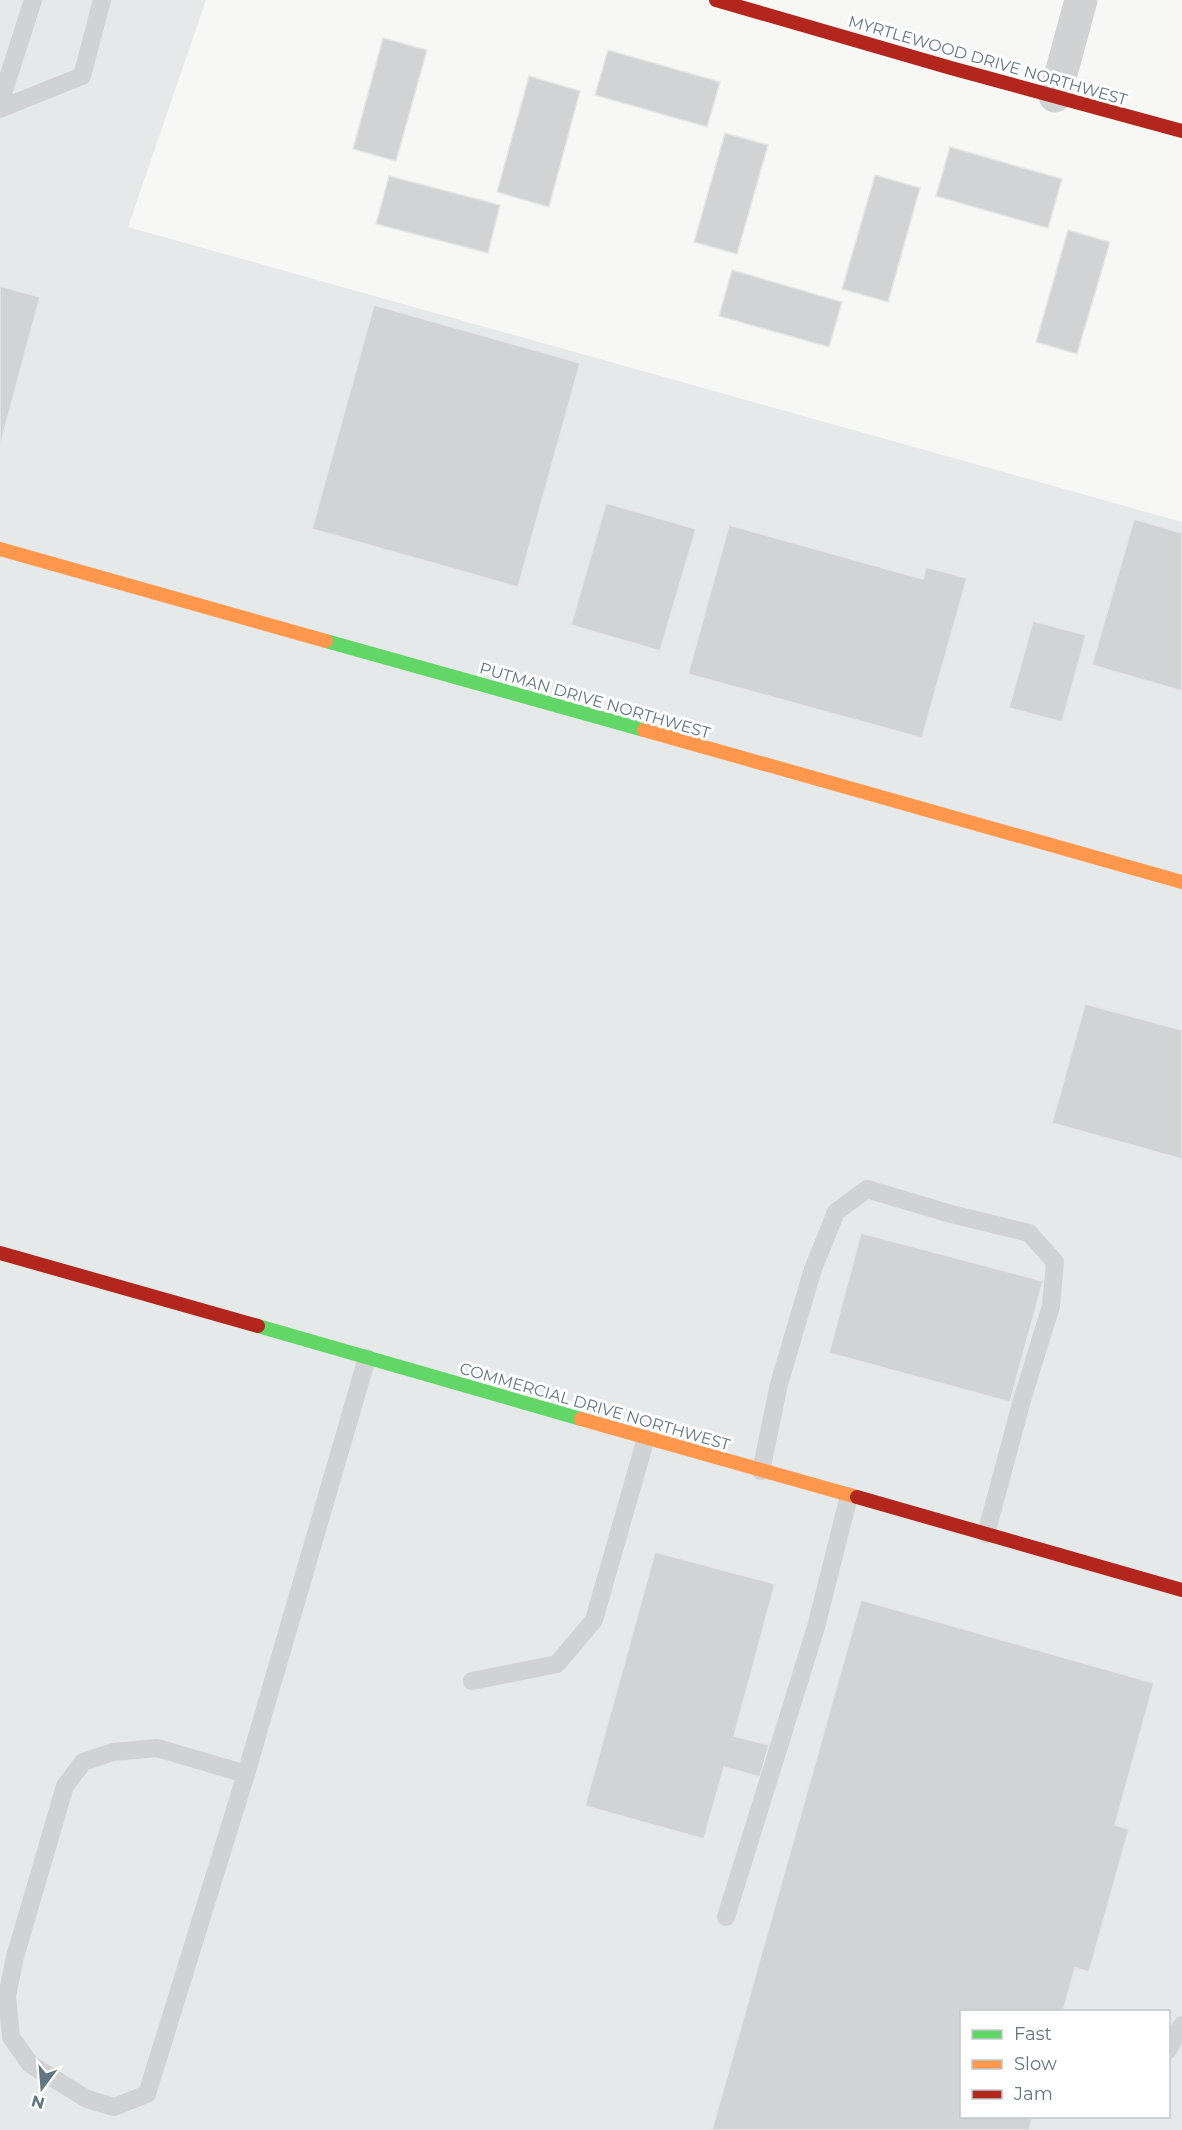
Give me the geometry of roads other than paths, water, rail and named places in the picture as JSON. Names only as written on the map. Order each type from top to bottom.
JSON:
[{"type":"street","name":"MYRTLEWOOD DRIVE NORTHWEST","points":[[716,0],[1182,130]]},
{"type":"street","points":[[1055,96],[1081,0]]},
{"type":"street","name":"PUTMAN DRIVE NORTHWEST","points":[[0,549],[1182,882]]},
{"type":"street","name":"COMMERCIAL DRIVE NORTHWEST","points":[[0,1253],[1182,1590]]},
{"type":"lane","points":[[0,103],[33,0]]},
{"type":"lane","points":[[0,109],[82,76],[102,0]]},
{"type":"lane","points":[[760,1470],[779,1384],[813,1269],[836,1212],[867,1190],[1029,1233],[1055,1262],[1051,1306],[1022,1400],[986,1534]]},
{"type":"lane","points":[[246,1774],[157,1748],[112,1752],[82,1762],[65,1786],[15,1957],[7,1996],[11,2037],[30,2064],[87,2099],[114,2107],[147,2094],[246,1774],[366,1358]]},
{"type":"lane","points":[[472,1682],[557,1664],[594,1620],[646,1438]]},
{"type":"lane","points":[[726,1917],[816,1627],[849,1496]]},
{"type":"lane","points":[[1170,2046],[1182,2025]]}]
